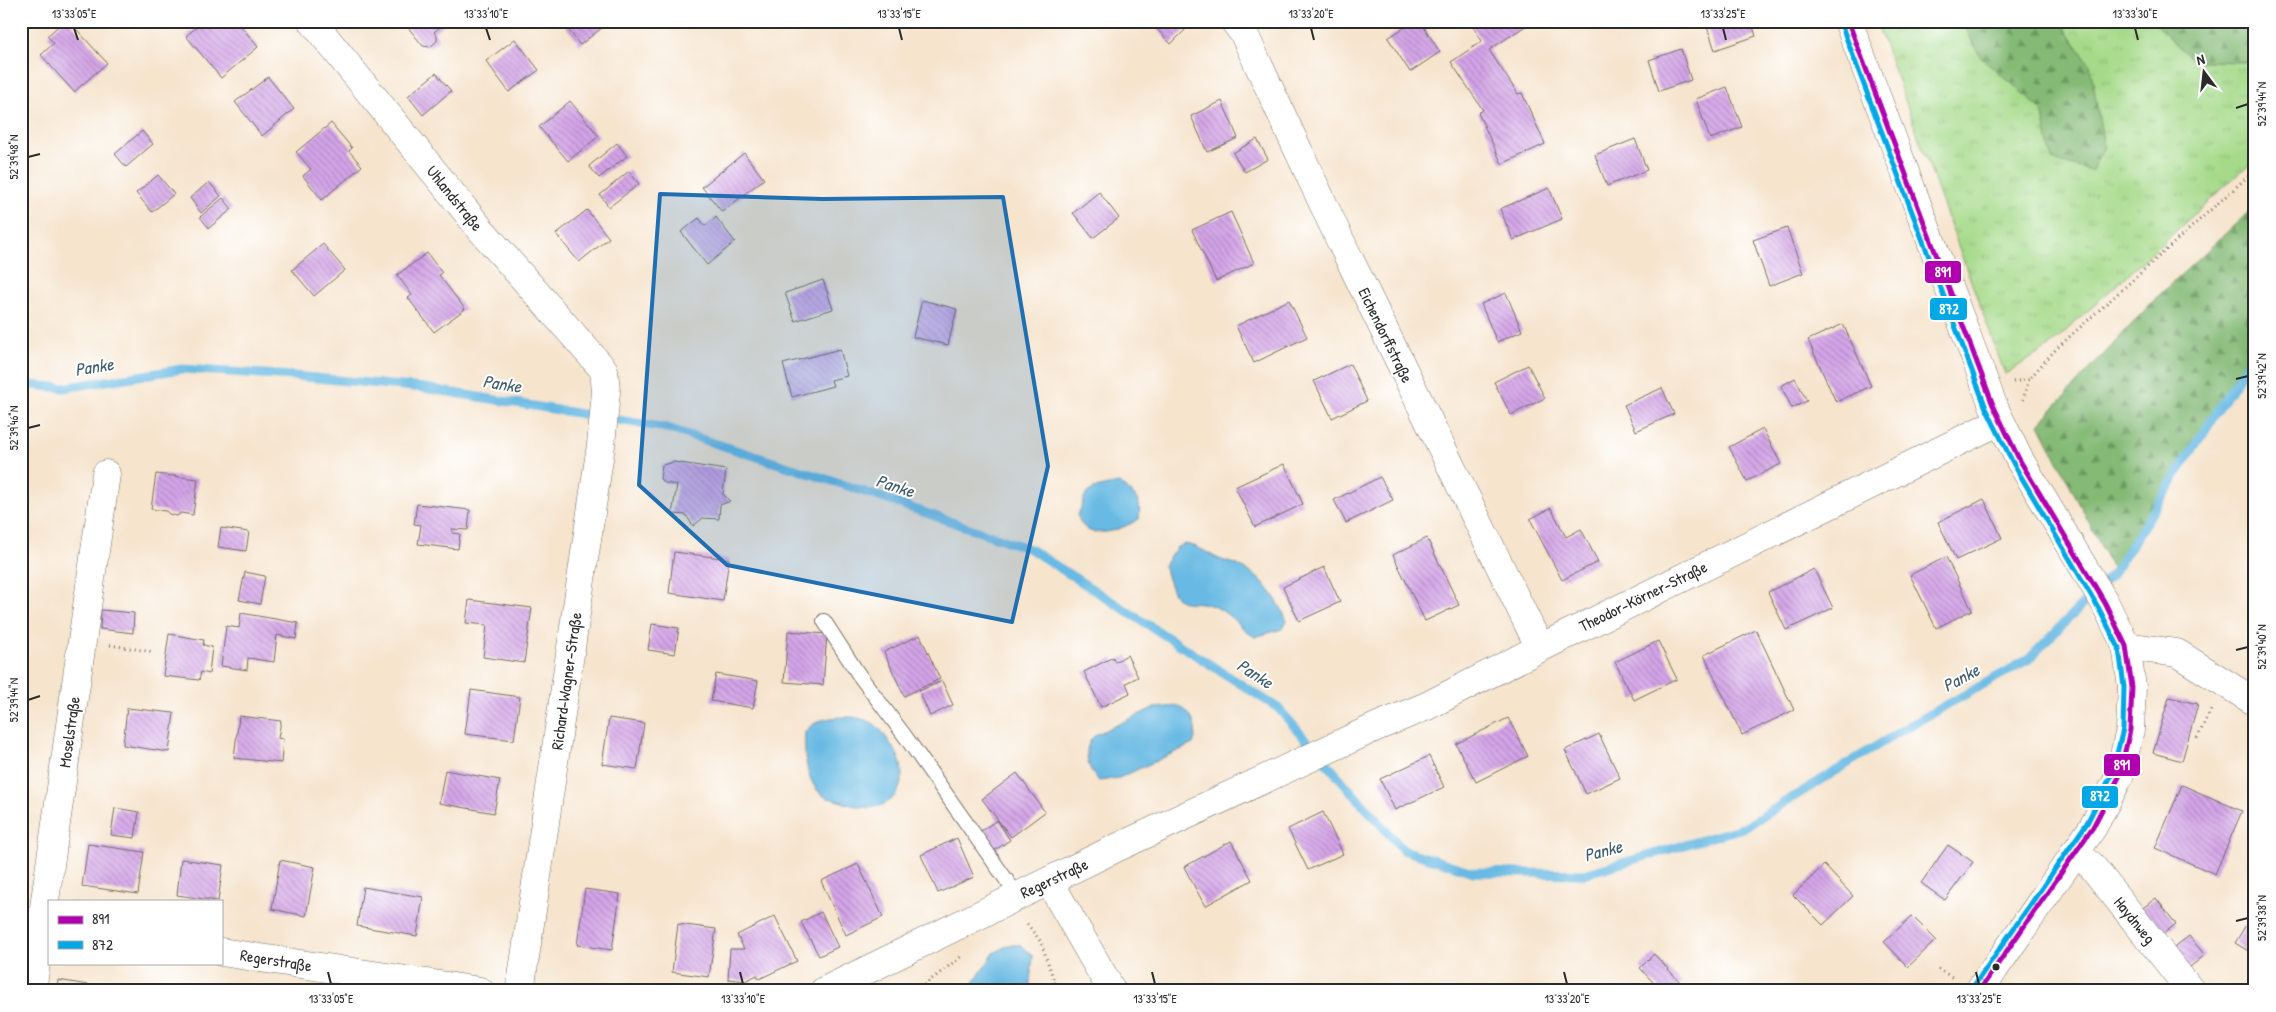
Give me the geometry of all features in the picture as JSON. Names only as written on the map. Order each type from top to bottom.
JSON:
[{"type":"street","name":"Uhlandstraße","points":[[312,21],[605,381]]},
{"type":"street","points":[[1848,21],[1959,321],[2000,421],[2047,508],[2105,603],[2126,646],[2132,687],[2130,730],[2120,777],[2093,827],[1969,987]]},
{"type":"street","name":"Eichendorffstraße","points":[[1247,26],[1340,240],[1540,648]]},
{"type":"street","name":"Richard-Wagner-Straße","points":[[520,991],[601,445],[605,381]]},
{"type":"street","name":"Theodor-Körner-Straße","points":[[1286,770],[1343,742],[1427,706],[1540,648],[2000,421]]},
{"type":"street","name":"Moselstraße","points":[[49,900],[82,642],[106,474]]},
{"type":"street","points":[[2126,646],[2177,653],[2255,702]]},
{"type":"street","name":"Regerstraße","points":[[824,991],[1017,895],[1286,770]]},
{"type":"street","name":"Haydnweg","points":[[2074,853],[2091,865],[2191,991]]},
{"type":"street","points":[[1049,881],[1112,991]]},
{"type":"street","name":"Moselstraße","points":[[32,991],[48,908]]},
{"type":"street","name":"Regerstraße","points":[[222,952],[480,991]]},
{"type":"lane","points":[[824,621],[859,676],[906,736],[1017,895]]},
{"type":"path","points":[[2026,409],[2022,401],[2030,379],[2056,349],[2255,170]]},
{"type":"path","points":[[82,642],[154,652]]},
{"type":"path","points":[[2197,738],[2225,683]]},
{"type":"path","points":[[1021,922],[1028,924],[1041,942],[1059,991]]},
{"type":"path","points":[[916,991],[944,972],[965,954]]},
{"type":"path","points":[[1938,969],[1969,987]]},
{"type":"highlighted area","points":[[660,194],[823,199],[1003,197],[1048,466],[1012,622],[727,565],[639,485]]},
{"type":"green space","points":[[1876,21],[2153,21],[2194,61],[2255,62],[2255,159],[2046,349],[2005,374]]},
{"type":"green space","points":[[1962,21],[2060,21],[2090,65],[2104,147],[2091,171],[2052,160],[2042,110],[1980,56]]},
{"type":"green space","points":[[2153,21],[2255,21],[2255,62],[2194,61]]},
{"type":"green space","points":[[2255,206],[2255,352],[2114,572],[2039,424],[2157,297]]},
{"type":"water","points":[[1119,483],[1136,498],[1140,512],[1139,519],[1111,531],[1095,532],[1088,530],[1082,525],[1077,515],[1085,496],[1095,488]]},
{"type":"water","points":[[1185,544],[1240,566],[1264,584],[1275,597],[1287,621],[1282,629],[1255,637],[1221,610],[1209,605],[1180,600],[1174,594],[1164,565],[1177,547]]},
{"type":"water","points":[[1180,706],[1194,723],[1195,738],[1193,744],[1119,778],[1099,781],[1091,771],[1087,758],[1088,746],[1095,735],[1153,708]]},
{"type":"water","points":[[853,717],[868,721],[877,726],[893,747],[901,764],[902,773],[899,789],[888,802],[879,806],[860,807],[825,797],[810,778],[805,755],[805,732],[815,723],[826,719]]},
{"type":"water","points":[[1008,945],[1021,945],[1033,956],[1029,991],[968,991],[994,953]]},
{"type":"building","points":[[64,21],[69,21],[107,63],[74,92],[41,55],[54,43],[47,36]]},
{"type":"building","points":[[204,21],[237,21],[258,47],[221,78],[186,36]]},
{"type":"building","points":[[403,21],[448,21],[434,32],[437,36],[437,41],[430,47],[423,46]]},
{"type":"building","points":[[562,21],[607,21],[608,23],[580,45]]},
{"type":"building","points":[[1149,21],[1176,21],[1185,30],[1171,44]]},
{"type":"building","points":[[1415,21],[1420,21],[1440,52],[1410,72],[1388,38]]},
{"type":"building","points":[[1469,21],[1533,21],[1489,50],[1518,94],[1522,93],[1545,144],[1502,164],[1478,113],[1483,110],[1451,62],[1482,41]]},
{"type":"building","points":[[1705,21],[1751,21],[1756,36],[1715,50]]},
{"type":"building","points":[[515,39],[539,70],[509,92],[486,61]]},
{"type":"building","points":[[1681,49],[1691,80],[1659,91],[1649,60]]},
{"type":"building","points":[[436,73],[451,91],[423,115],[408,96]]},
{"type":"building","points":[[268,77],[294,109],[262,136],[235,102]]},
{"type":"building","points":[[1727,87],[1742,127],[1710,139],[1696,99]]},
{"type":"building","points":[[570,101],[599,136],[568,161],[539,127]]},
{"type":"building","points":[[1222,101],[1238,138],[1207,152],[1191,116]]},
{"type":"building","points":[[331,123],[352,148],[349,151],[362,166],[322,200],[303,176],[311,169],[296,152]]},
{"type":"building","points":[[142,131],[153,144],[126,167],[115,154]]},
{"type":"building","points":[[1257,139],[1268,159],[1245,172],[1233,153]]},
{"type":"building","points":[[1635,139],[1647,170],[1607,186],[1595,155]]},
{"type":"building","points":[[617,143],[627,156],[599,178],[589,166]]},
{"type":"building","points":[[744,153],[764,179],[722,212],[702,187]]},
{"type":"building","points":[[629,171],[639,184],[609,207],[600,195]]},
{"type":"building","points":[[158,175],[174,194],[152,212],[136,193]]},
{"type":"building","points":[[209,182],[221,196],[201,213],[190,198]]},
{"type":"building","points":[[1549,188],[1562,219],[1513,240],[1500,209]]},
{"type":"building","points":[[1099,192],[1119,218],[1093,238],[1073,213]]},
{"type":"building","points":[[223,198],[232,209],[209,228],[200,217]]},
{"type":"building","points":[[587,210],[609,238],[579,262],[556,234]]},
{"type":"building","points":[[1231,212],[1254,263],[1216,281],[1192,230]]},
{"type":"building","points":[[716,217],[735,242],[707,265],[681,232],[699,218],[705,226]]},
{"type":"building","points":[[1787,228],[1803,273],[1769,286],[1753,240]]},
{"type":"building","points":[[323,244],[345,270],[314,296],[292,270]]},
{"type":"building","points":[[427,253],[442,273],[439,275],[465,309],[434,332],[408,298],[412,295],[397,275]]},
{"type":"building","points":[[823,280],[833,309],[795,321],[785,293]]},
{"type":"building","points":[[1506,293],[1522,331],[1497,342],[1481,304]]},
{"type":"building","points":[[922,300],[957,309],[948,345],[913,337]]},
{"type":"building","points":[[1289,300],[1307,337],[1254,363],[1236,326]]},
{"type":"building","points":[[1843,324],[1871,386],[1836,402],[1808,340]]},
{"type":"building","points":[[840,349],[847,376],[831,380],[833,386],[792,397],[783,364]]},
{"type":"building","points":[[1350,364],[1367,401],[1332,418],[1314,381]]},
{"type":"building","points":[[1528,365],[1545,398],[1511,415],[1494,382]]},
{"type":"building","points":[[1795,378],[1807,401],[1792,408],[1781,386]]},
{"type":"building","points":[[1662,388],[1674,414],[1636,431],[1624,405]]},
{"type":"building","points":[[1763,429],[1781,464],[1747,481],[1729,447]]},
{"type":"building","points":[[674,462],[726,470],[723,494],[730,501],[720,505],[719,519],[703,518],[693,526],[686,515],[672,514],[677,485],[665,483],[660,479],[662,465]]},
{"type":"building","points":[[1284,464],[1303,504],[1255,527],[1235,487]]},
{"type":"building","points":[[156,474],[198,479],[193,515],[181,513],[177,516],[166,511],[151,509]]},
{"type":"building","points":[[1380,477],[1393,500],[1346,523],[1334,500]]},
{"type":"building","points":[[1984,499],[2002,538],[1956,560],[1938,522]]},
{"type":"building","points":[[417,504],[470,510],[468,530],[452,529],[452,533],[460,534],[458,549],[418,544],[421,525],[414,524]]},
{"type":"building","points":[[1551,508],[1566,537],[1581,529],[1598,562],[1562,580],[1530,519]]},
{"type":"building","points":[[221,528],[249,532],[246,551],[218,547]]},
{"type":"building","points":[[1427,538],[1459,605],[1425,621],[1393,555]]},
{"type":"building","points":[[674,552],[729,559],[723,601],[669,593]]},
{"type":"building","points":[[1946,557],[1972,610],[1936,628],[1910,575]]},
{"type":"building","points":[[1324,567],[1340,602],[1299,621],[1283,587]]},
{"type":"building","points":[[1814,569],[1833,608],[1786,630],[1768,592]]},
{"type":"building","points":[[245,572],[265,576],[260,604],[239,600]]},
{"type":"building","points":[[469,600],[532,608],[524,663],[483,657],[487,625],[466,623]]},
{"type":"building","points":[[101,610],[134,613],[133,633],[100,629]]},
{"type":"building","points":[[241,613],[298,623],[296,639],[277,635],[274,662],[248,658],[247,670],[221,666],[226,626],[239,628]]},
{"type":"building","points":[[652,624],[679,628],[675,654],[648,650]]},
{"type":"building","points":[[1756,630],[1794,710],[1742,735],[1704,655]]},
{"type":"building","points":[[788,631],[827,634],[823,685],[784,682]]},
{"type":"building","points":[[169,634],[204,640],[203,645],[212,647],[209,674],[201,672],[199,680],[163,676]]},
{"type":"building","points":[[920,635],[940,679],[904,696],[884,652]]},
{"type":"building","points":[[1658,641],[1677,679],[1634,700],[1615,662]]},
{"type":"building","points":[[1127,655],[1138,677],[1126,683],[1130,693],[1101,707],[1084,672],[1113,657],[1115,662]]},
{"type":"building","points":[[716,674],[758,681],[753,708],[711,701]]},
{"type":"building","points":[[942,681],[953,705],[930,716],[919,691]]},
{"type":"building","points":[[471,690],[520,697],[514,740],[465,734]]},
{"type":"building","points":[[2169,697],[2198,704],[2182,761],[2153,753]]},
{"type":"building","points":[[127,708],[174,713],[169,752],[123,745]]},
{"type":"building","points":[[239,716],[281,721],[278,738],[283,739],[281,763],[234,758]]},
{"type":"building","points":[[609,718],[644,723],[637,769],[602,764]]},
{"type":"building","points":[[1508,718],[1528,756],[1476,782],[1456,744]]},
{"type":"building","points":[[1599,734],[1620,778],[1586,794],[1565,750]]},
{"type":"building","points":[[1429,756],[1444,787],[1395,810],[1380,779]]},
{"type":"building","points":[[445,770],[500,780],[494,813],[439,803]]},
{"type":"building","points":[[1017,773],[1045,812],[1011,837],[982,799]]},
{"type":"building","points":[[2182,785],[2242,811],[2215,874],[2155,848]]},
{"type":"building","points":[[115,808],[139,812],[135,838],[111,835]]},
{"type":"building","points":[[1323,812],[1343,854],[1308,870],[1288,829]]},
{"type":"building","points":[[997,820],[1010,840],[992,852],[979,832]]},
{"type":"building","points":[[957,838],[974,877],[938,893],[921,855]]},
{"type":"building","points":[[1231,841],[1252,880],[1205,906],[1184,867]]},
{"type":"building","points":[[88,844],[144,852],[138,894],[82,886]]},
{"type":"building","points":[[1948,845],[1973,862],[1945,900],[1921,883]]},
{"type":"building","points":[[181,859],[223,865],[218,900],[177,895]]},
{"type":"building","points":[[280,860],[315,867],[306,916],[272,909]]},
{"type":"building","points":[[858,864],[883,917],[846,935],[821,881]]},
{"type":"building","points":[[1824,865],[1853,896],[1823,925],[1793,895]]},
{"type":"building","points":[[363,887],[423,897],[417,936],[357,926]]},
{"type":"building","points":[[585,889],[620,894],[612,950],[577,945]]},
{"type":"building","points":[[2156,898],[2176,924],[2159,937],[2139,911]]},
{"type":"building","points":[[2255,910],[2255,955],[2235,943]]},
{"type":"building","points":[[821,912],[838,947],[819,956],[801,922]]},
{"type":"building","points":[[775,916],[797,961],[759,979],[757,975],[745,981],[728,979],[730,949],[744,949],[737,935]]},
{"type":"building","points":[[1912,916],[1936,940],[1908,967],[1884,942]]},
{"type":"building","points":[[678,924],[716,929],[709,977],[672,972]]},
{"type":"building","points":[[2189,936],[2205,955],[2185,971],[2169,951]]},
{"type":"building","points":[[1654,954],[1681,983],[1673,991],[1661,991],[1640,968]]},
{"type":"building","points":[[58,980],[106,988],[105,991],[57,991]]},
{"type":"waterway","name":"Panke","points":[[21,384],[63,388],[182,369],[294,376],[424,388],[667,428],[839,483],[1030,549],[1278,708],[1403,850],[1473,872],[1584,874],[1743,828],[1909,726],[2029,659],[2114,572],[2255,352]]},
{"type":"transit line","name":"891","points":[[1848,21],[1993,405],[2019,459],[2105,603],[2126,646],[2132,687],[2130,730],[2119,777],[2093,827],[1979,991]]},
{"type":"transit line","name":"872","points":[[1841,24],[1986,408],[2013,463],[2098,607],[2119,648],[2124,687],[2123,729],[2112,774],[2087,823],[1973,987]]}]
